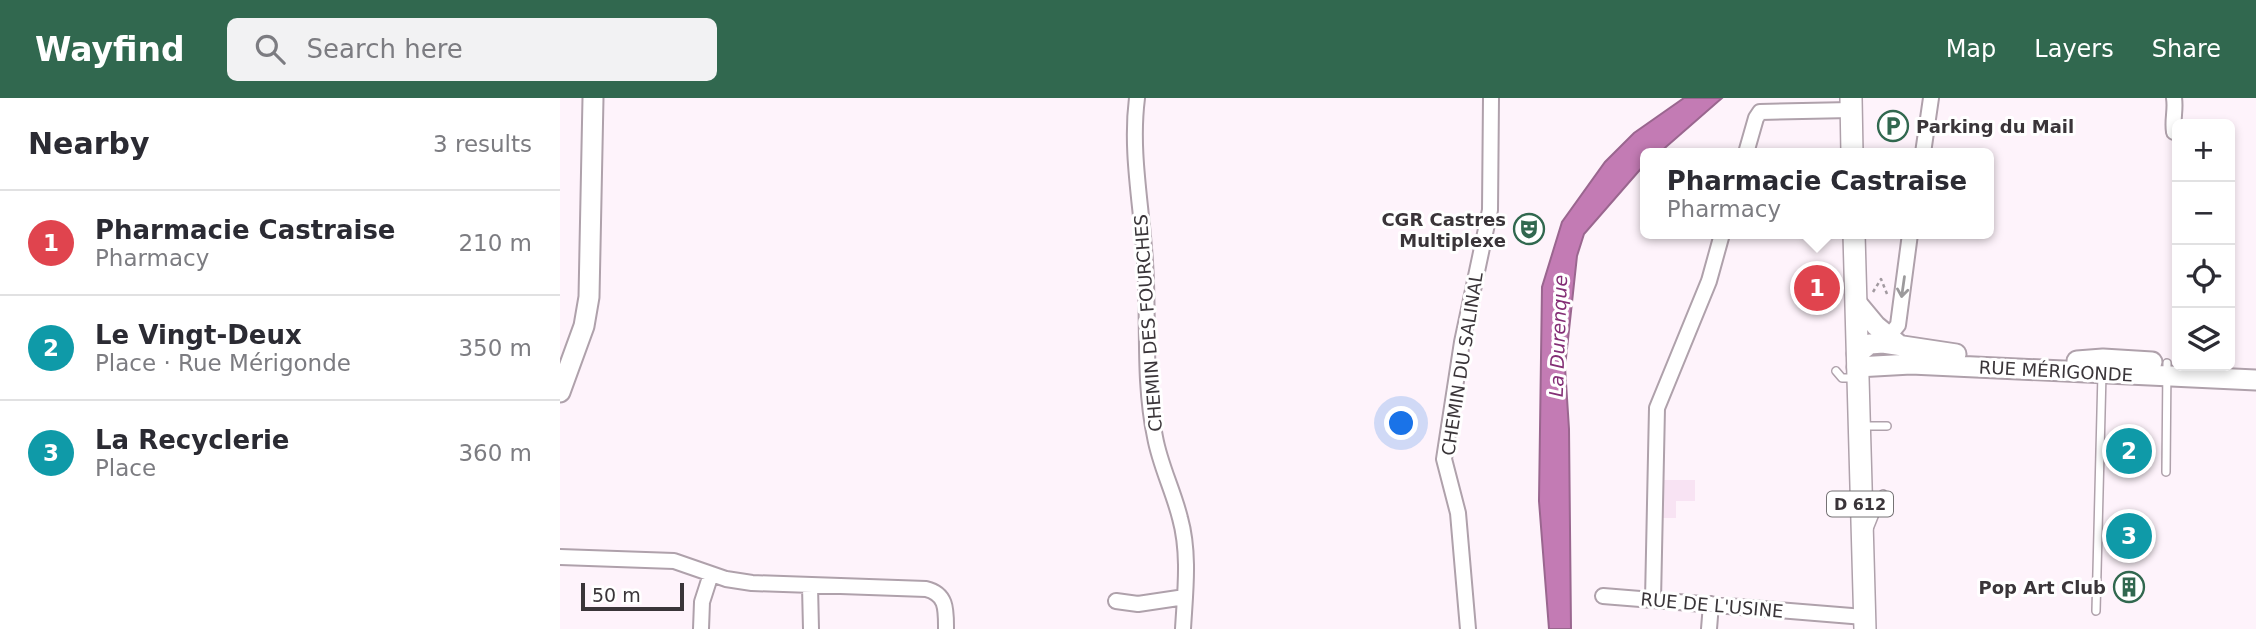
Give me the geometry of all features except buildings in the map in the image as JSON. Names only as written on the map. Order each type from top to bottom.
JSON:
[{"type":"main road","points":[[1851,104],[1852,148]]},
{"type":"main road","name":"D 612","points":[[1855,239],[1864,301],[1857,367],[1864,623]]},
{"type":"street","points":[[560,391],[584,326],[589,297],[593,98]]},
{"type":"street","name":"CHEMIN DES FOURCHES","points":[[1137,98],[1134,151],[1146,265],[1151,415],[1160,459],[1182,527],[1186,566],[1183,629]]},
{"type":"street","name":"CHEMIN DU SALINAL","points":[[1468,629],[1458,513],[1444,458],[1462,342],[1490,210],[1491,98]]},
{"type":"street","points":[[1924,148],[1931,98]]},
{"type":"street","points":[[2173,119],[2176,110],[2174,98]]},
{"type":"street","points":[[1747,148],[1760,112],[1828,109],[1851,104]]},
{"type":"street","points":[[1653,600],[1657,408],[1709,281],[1721,239]]},
{"type":"street","points":[[1890,341],[1898,325],[1909,239]]},
{"type":"street","points":[[1864,301],[1890,341]]},
{"type":"street","points":[[1857,367],[1870,344],[1890,341]]},
{"type":"street","name":"RUE MÉRIGONDE","points":[[1890,341],[1913,349],[2103,366]]},
{"type":"street","name":"RUE MÉRIGONDE","points":[[1857,367],[1911,364],[2170,368],[2256,380]]},
{"type":"street","points":[[2235,367],[2256,368]]},
{"type":"street","points":[[560,557],[674,561],[711,575],[752,583],[933,591],[944,600],[946,629]]},
{"type":"street","points":[[701,629],[702,602],[711,575]]},
{"type":"street","points":[[810,586],[811,629]]},
{"type":"street","name":"RUE DE L'USINE","points":[[1603,596],[1711,604],[1864,623]]},
{"type":"street","points":[[1116,601],[1138,604],[1185,597]]},
{"type":"street","points":[[1709,629],[1711,604]]},
{"type":"lane","points":[[2096,611],[2103,366]]},
{"type":"lane","points":[[1836,371],[1842,378],[1857,367]]},
{"type":"lane","points":[[2166,472],[2170,368]]},
{"type":"lane","points":[[1858,426],[1887,426]]},
{"type":"lane","points":[[1862,549],[1883,494]]},
{"type":"path","points":[[1864,301],[1881,279],[1887,293],[1887,302]]},
{"type":"shaded area","points":[[1663,480],[1695,480],[1695,501],[1676,501],[1676,518],[1663,518]]},
{"type":"water","name":"La Durenque","points":[[1684,98],[1722,98],[1665,148],[1640,148],[1640,170],[1584,234],[1577,256],[1565,367],[1569,429],[1571,629],[1549,629],[1539,501],[1542,287],[1562,222],[1605,162],[1634,133]]},
{"type":"place","name":"Parking du Mail","points":[[1893,126]]},
{"type":"place","name":"CGR Castres Multiplexe","points":[[1529,229]]},
{"type":"place","name":"Pharmacie Castraise","points":[[1817,288]]},
{"type":"place","name":"Le Vingt-Deux","points":[[2129,451]]},
{"type":"place","name":"La Recyclerie","points":[[2129,536]]},
{"type":"place","name":"Pop Art Club","points":[[2129,587]]}]
